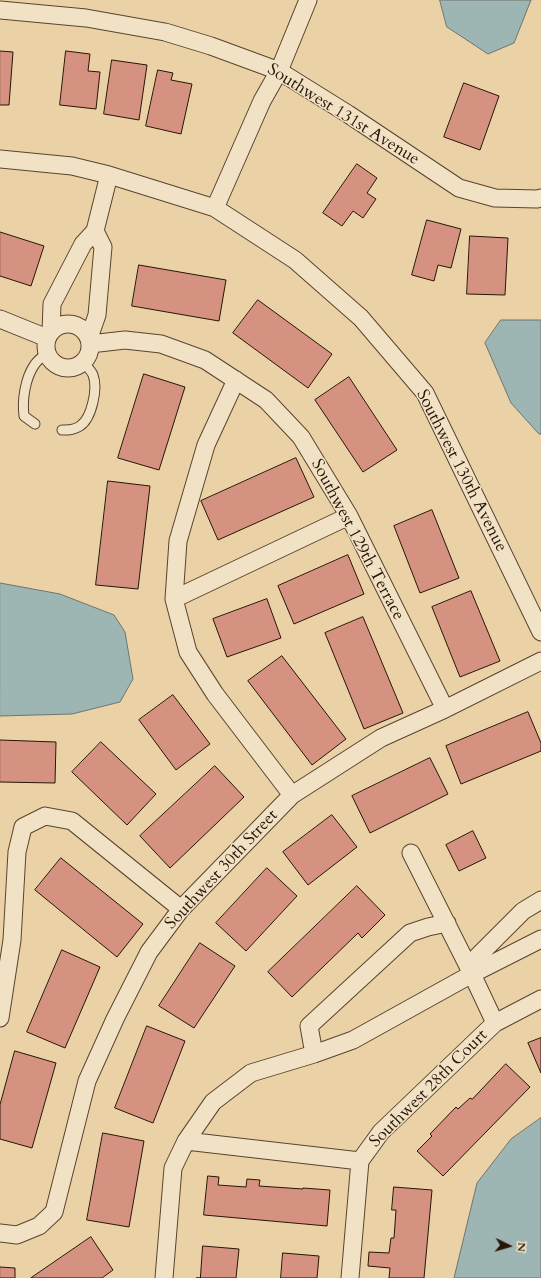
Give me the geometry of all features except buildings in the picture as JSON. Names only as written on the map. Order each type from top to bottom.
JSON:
[{"type":"street","points":[[215,208],[262,101],[279,71],[308,0]]},
{"type":"street","name":"Southwest 131st Avenue","points":[[0,10],[86,18],[165,32],[211,46],[279,71],[348,114],[459,188],[495,198],[541,198]]},
{"type":"street","name":"Southwest 130th Avenue","points":[[0,159],[72,166],[109,175],[215,208],[295,260],[361,318],[425,393],[541,632]]},
{"type":"street","points":[[95,231],[103,247],[97,315],[87,357],[77,367],[62,368],[55,365],[50,359],[48,341],[52,304],[83,244],[95,231],[109,175]]},
{"type":"street","points":[[0,319],[48,341]]},
{"type":"street","points":[[48,341],[57,326],[64,324],[79,326],[85,331],[90,341]]},
{"type":"street","name":"Southwest 129th Terrace","points":[[90,341],[125,340],[161,344],[205,360],[266,400],[301,437],[349,516],[444,709]]},
{"type":"street","points":[[236,380],[206,445],[178,540],[174,598],[188,652],[215,694],[292,795]]},
{"type":"street","points":[[174,598],[349,516]]},
{"type":"street","name":"Southwest 30th Street","points":[[0,1233],[17,1235],[39,1226],[54,1212],[87,1081],[115,1019],[149,952],[181,909],[292,795],[381,738],[541,661]]},
{"type":"street","points":[[0,1018],[12,940],[17,852],[23,827],[45,816],[72,821],[181,909]]},
{"type":"street","points":[[411,853],[447,923],[495,1023]]},
{"type":"street","points":[[472,974],[477,957],[523,912],[541,900]]},
{"type":"street","points":[[314,1054],[309,1026],[410,933],[447,923]]},
{"type":"street","points":[[164,1278],[173,1168],[186,1141],[213,1102],[250,1073],[314,1054],[353,1040],[472,974],[541,939]]},
{"type":"street","name":"Southwest 28th Court","points":[[350,1278],[360,1161],[381,1132],[495,1023],[541,999]]},
{"type":"street","points":[[186,1141],[360,1161]]},
{"type":"lane","points":[[35,424],[24,416],[23,404],[28,380],[48,341]]},
{"type":"lane","points":[[62,430],[72,430],[81,426],[87,419],[94,399],[95,386],[93,375],[83,362]]},
{"type":"water","points":[[440,0],[531,0],[514,43],[488,54],[447,27]]},
{"type":"water","points":[[501,320],[541,320],[541,434],[539,434],[511,403],[485,343]]},
{"type":"water","points":[[0,583],[60,594],[114,615],[125,632],[133,679],[120,702],[72,714],[0,716]]},
{"type":"water","points":[[541,1118],[541,1278],[454,1278],[477,1183],[511,1139]]}]
